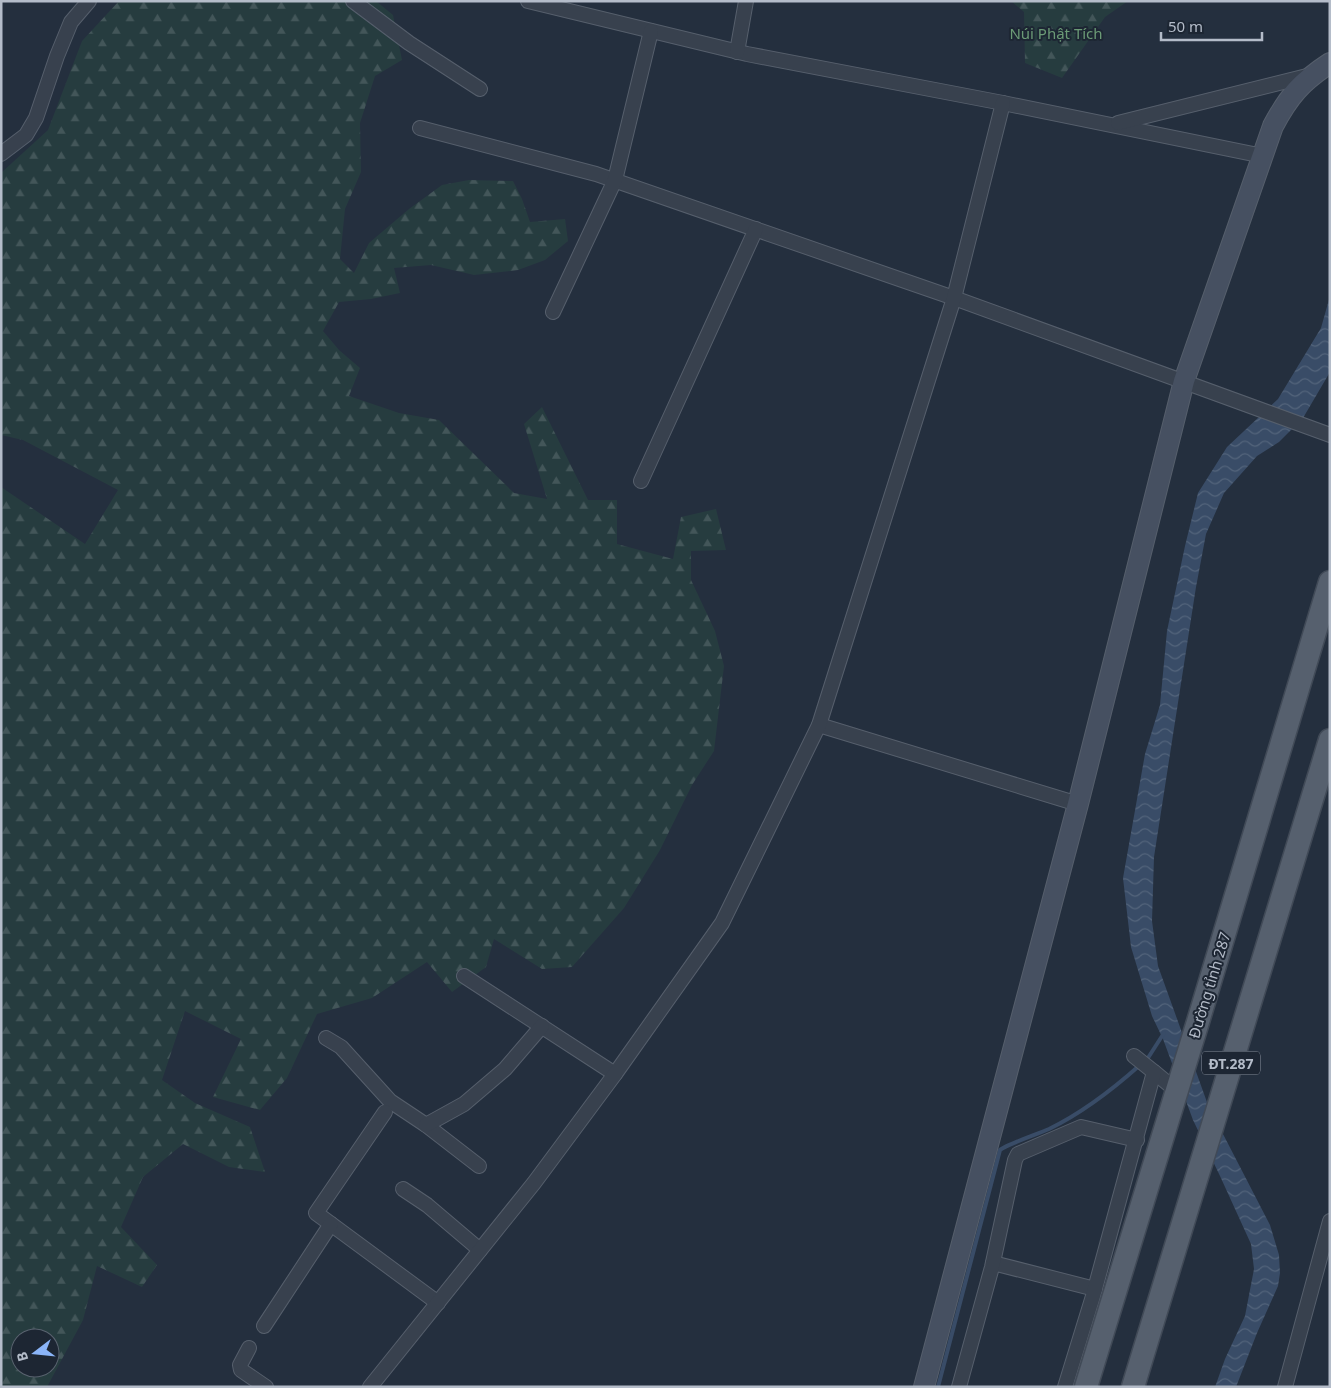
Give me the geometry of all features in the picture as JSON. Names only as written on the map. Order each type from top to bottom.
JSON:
[{"type":"main road","name":"Đường tỉnh 287","points":[[1086,1387],[1330,582]]},
{"type":"main road","name":"ĐT.287","points":[[1133,1387],[1330,740]]},
{"type":"street","points":[[1,154],[26,135],[36,118],[57,56],[71,22],[89,1]]},
{"type":"street","points":[[353,1],[410,44],[480,89]]},
{"type":"street","points":[[528,1],[737,52],[1112,124],[1263,156]]},
{"type":"street","points":[[737,52],[746,1]]},
{"type":"street","points":[[553,312],[615,180],[651,31]]},
{"type":"street","points":[[924,1387],[1078,804],[1184,381],[1273,126],[1296,90],[1311,75],[1330,63]]},
{"type":"street","points":[[1112,124],[1311,75]]},
{"type":"street","points":[[370,1387],[534,1183],[616,1074],[722,923],[819,725],[954,298],[1003,103]]},
{"type":"street","points":[[420,128],[615,180],[954,298],[1330,435]]},
{"type":"street","points":[[641,481],[756,229]]},
{"type":"street","points":[[819,725],[1078,804]]},
{"type":"street","points":[[464,976],[616,1074]]},
{"type":"street","points":[[426,1125],[464,1104],[505,1069],[542,1026]]},
{"type":"street","points":[[326,1038],[341,1047],[390,1101],[426,1125],[479,1166]]},
{"type":"street","points":[[1134,1056],[1177,1091]]},
{"type":"street","points":[[1065,1387],[1137,1140],[1152,1071]]},
{"type":"street","points":[[385,1112],[316,1213],[438,1303]]},
{"type":"street","points":[[958,1387],[993,1262],[1015,1160],[1018,1154],[1081,1127],[1137,1140]]},
{"type":"street","points":[[402,1189],[427,1206],[480,1250]]},
{"type":"street","points":[[1284,1387],[1330,1221]]},
{"type":"street","points":[[264,1326],[330,1224]]},
{"type":"street","points":[[993,1262],[1095,1289]]},
{"type":"street","points":[[250,1348],[240,1366],[241,1370],[266,1387]]},
{"type":"green space","points":[[119,1],[376,1],[393,15],[402,60],[375,76],[360,123],[361,172],[345,209],[340,259],[354,273],[369,243],[409,209],[442,185],[469,180],[513,181],[530,222],[565,219],[568,241],[545,260],[518,270],[474,275],[431,265],[394,268],[400,293],[371,299],[339,302],[323,331],[339,350],[360,368],[349,396],[399,413],[439,420],[514,493],[547,499],[524,424],[542,407],[588,500],[617,500],[617,544],[673,559],[681,517],[716,509],[726,550],[691,551],[691,580],[715,631],[724,666],[714,751],[692,785],[660,850],[624,908],[572,967],[542,969],[494,939],[486,967],[452,992],[427,962],[372,998],[317,1014],[287,1078],[260,1110],[213,1097],[241,1039],[185,1011],[162,1080],[195,1103],[250,1127],[265,1172],[229,1167],[183,1144],[143,1177],[121,1227],[157,1265],[142,1287],[97,1266],[83,1320],[60,1363],[60,1328],[10,1328],[10,1378],[52,1378],[47,1387],[1,1387],[1,487],[85,544],[118,490],[23,440],[1,435],[1,173],[48,130],[82,41]]},
{"type":"green space","name":"Núi Phật Tích","points":[[1011,1],[1128,1],[1105,17],[1062,78],[1025,63],[1024,12]]},
{"type":"water","points":[[1330,296],[1330,372],[1303,418],[1279,442],[1257,456],[1224,493],[1206,534],[1154,857],[1152,921],[1158,966],[1208,1105],[1270,1225],[1279,1255],[1280,1273],[1278,1286],[1236,1387],[1215,1387],[1225,1359],[1245,1316],[1254,1269],[1251,1244],[1193,1120],[1163,1039],[1152,1016],[1131,947],[1123,878],[1145,754],[1160,705],[1167,631],[1198,493],[1227,447],[1278,399],[1321,328]]},
{"type":"waterway","points":[[1146,1061],[1164,1033]]},
{"type":"waterway","points":[[938,1387],[1000,1150],[1049,1129],[1073,1116],[1108,1092],[1140,1065]]}]
